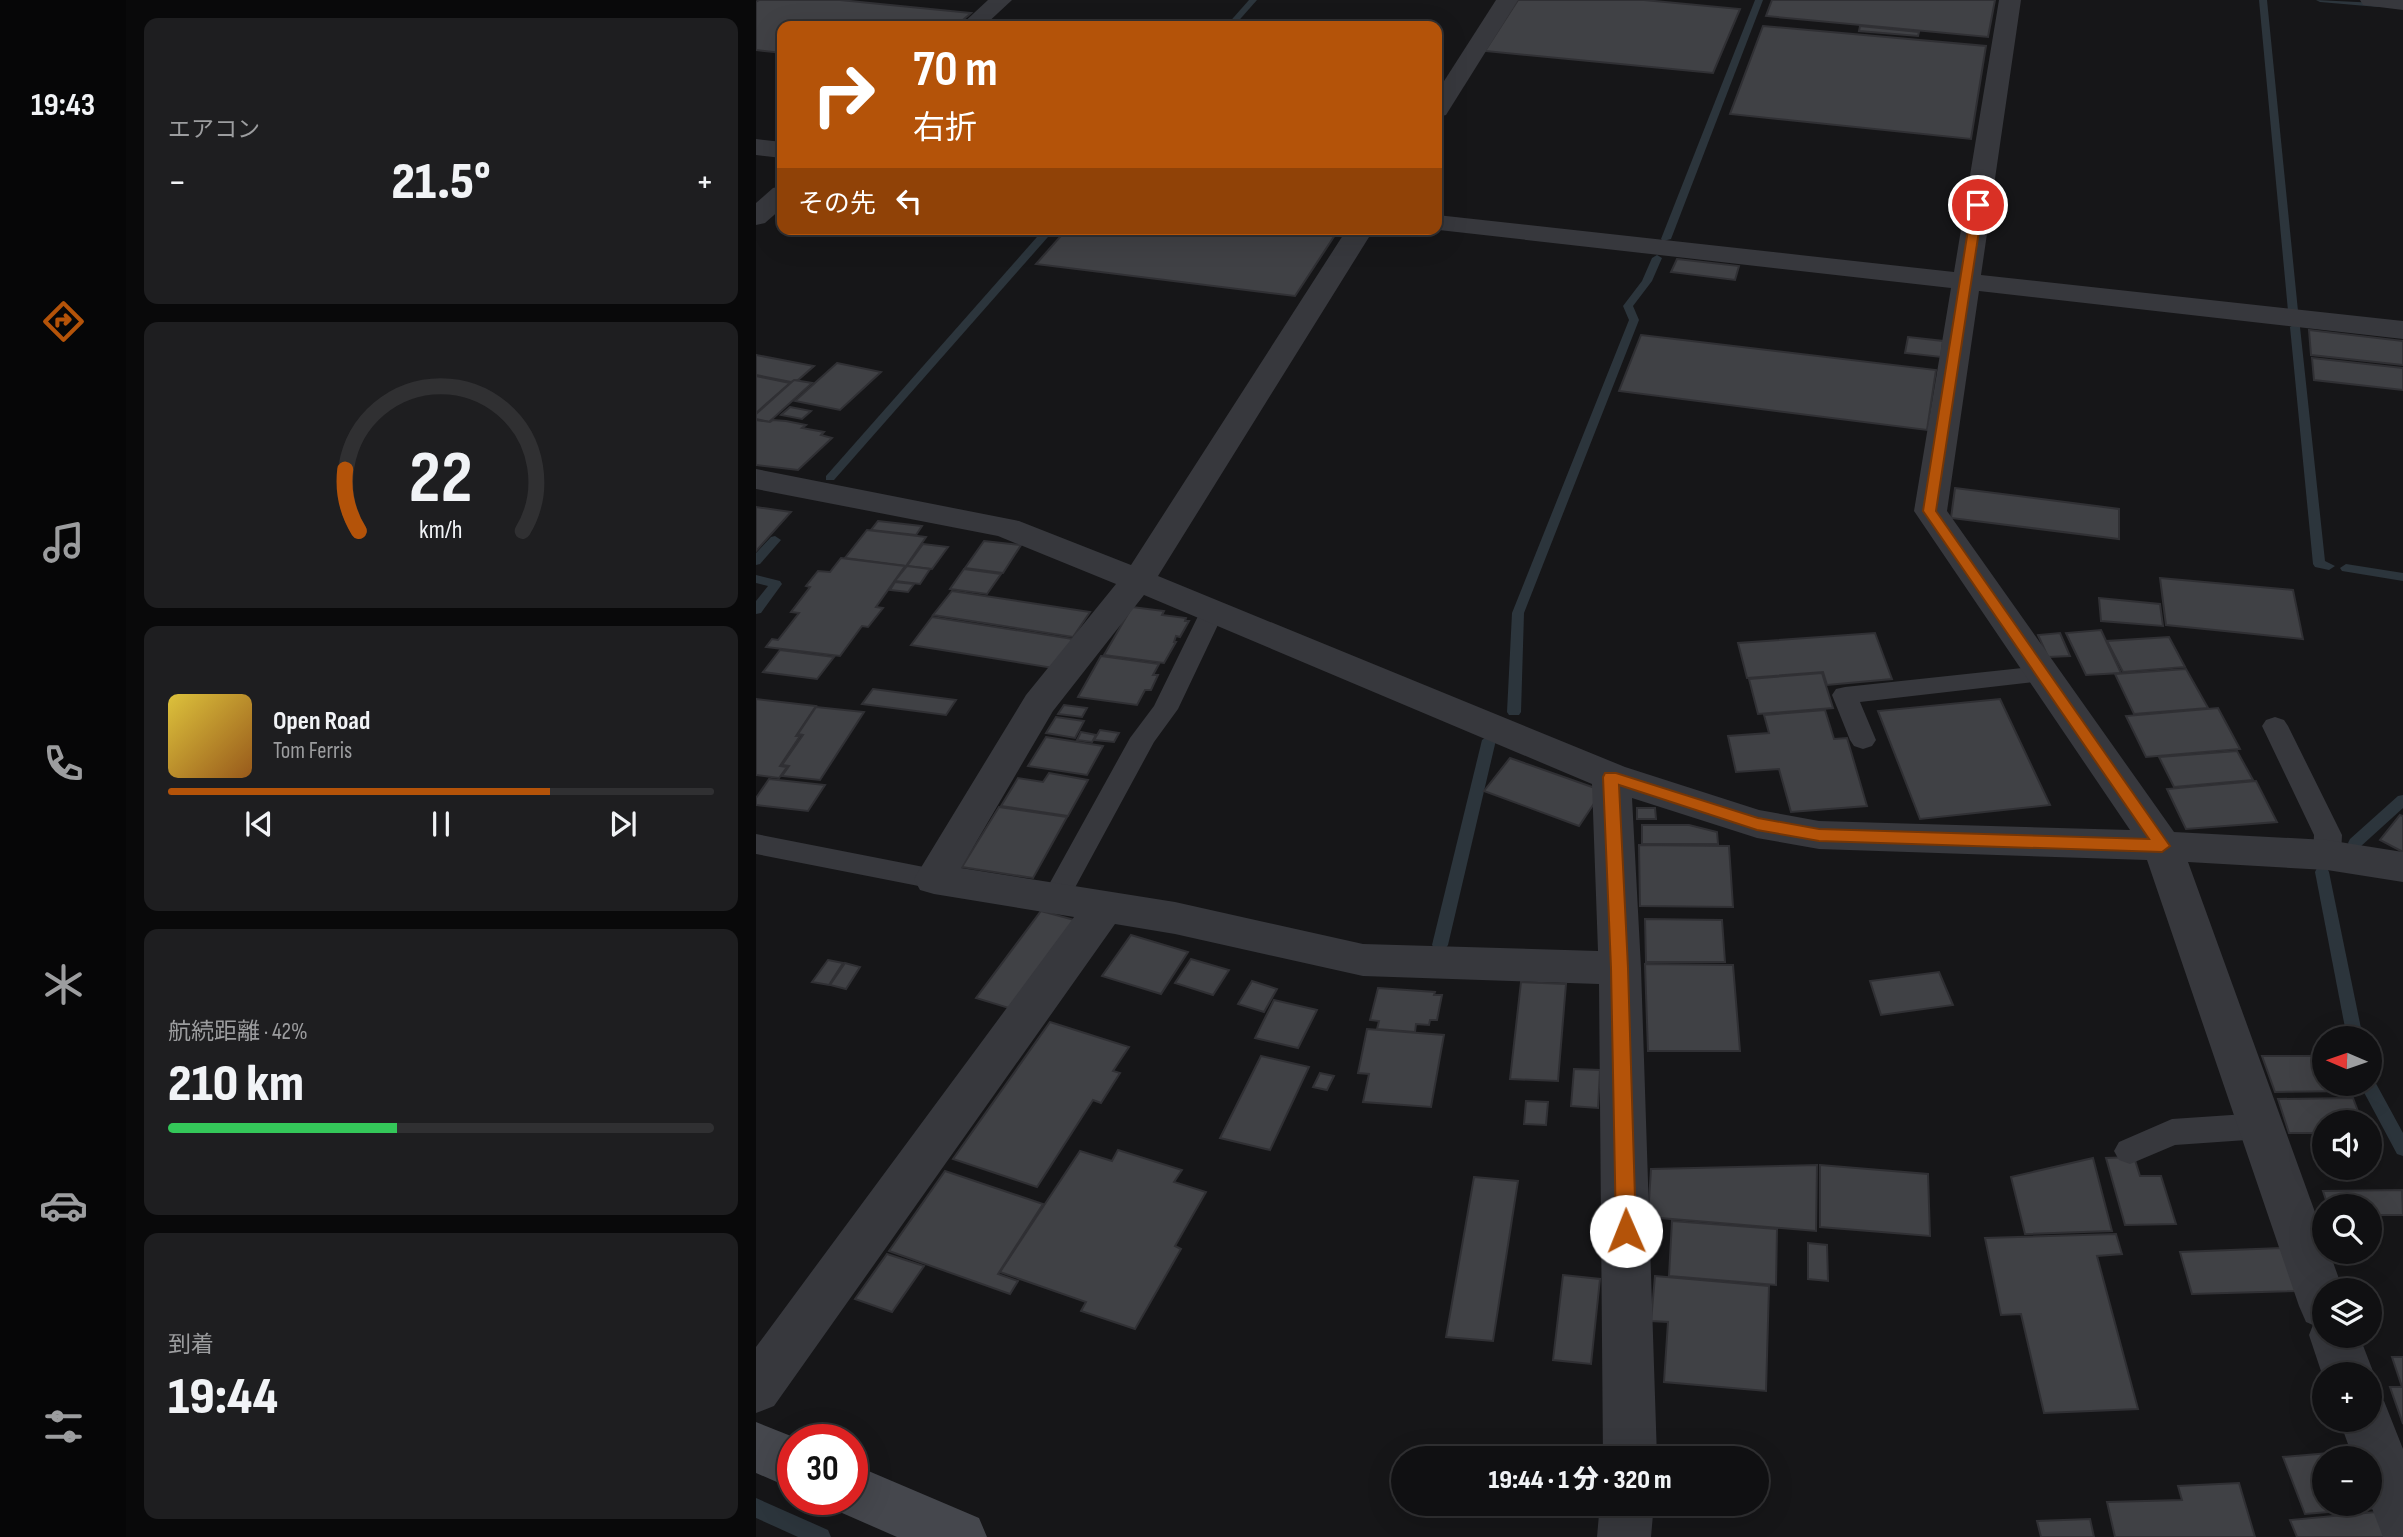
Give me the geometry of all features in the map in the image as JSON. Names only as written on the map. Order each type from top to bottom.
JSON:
[{"type":"street","points":[[977,21],[1001,0]]},
{"type":"street","points":[[1442,102],[1507,0]]},
{"type":"street","points":[[2010,0],[1930,511],[2162,846],[2314,1278]]},
{"type":"street","points":[[2371,0],[2403,3]]},
{"type":"street","points":[[756,147],[777,149]]},
{"type":"street","points":[[756,217],[777,198]]},
{"type":"street","points":[[1442,224],[2403,330]]},
{"type":"street","points":[[1357,235],[1138,580],[1039,704],[934,879],[1175,919],[1363,960],[1620,968]]},
{"type":"street","points":[[756,479],[1007,528],[1213,610],[1611,777],[1757,824],[1819,835],[2162,846],[2327,855],[2403,867]]},
{"type":"street","points":[[1611,777],[1620,968],[1630,1446]]},
{"type":"street","points":[[756,1389],[1104,907]]},
{"type":"street","points":[[2370,1432],[2403,1520]]},
{"type":"street","points":[[756,1447],[777,1456]]},
{"type":"street","points":[[868,1497],[960,1537]]},
{"type":"street","points":[[1624,1537],[1626,1516]]},
{"type":"lane","points":[[1055,899],[1143,738],[1165,709],[1213,610]]},
{"type":"lane","points":[[1863,740],[1845,695],[2042,674]]},
{"type":"lane","points":[[2275,726],[2328,835],[2327,855]]},
{"type":"lane","points":[[756,844],[934,879]]},
{"type":"lane","points":[[2130,1151],[2172,1132],[2261,1126]]},
{"type":"building","points":[[840,0],[971,13],[962,21],[777,21],[777,52],[756,50],[756,2]]},
{"type":"building","points":[[1518,0],[1644,0],[1740,9],[1713,73],[1485,51]]},
{"type":"building","points":[[1772,0],[1995,0],[1988,37],[1766,16]]},
{"type":"building","points":[[1763,26],[1986,46],[1971,139],[1730,114]]},
{"type":"building","points":[[1860,26],[1919,32],[1918,36],[1859,31]]},
{"type":"building","points":[[1062,235],[1335,235],[1295,296],[1036,264]]},
{"type":"building","points":[[1677,259],[1739,266],[1735,280],[1671,272]]},
{"type":"building","points":[[2309,330],[2403,341],[2403,365],[2311,355]]},
{"type":"building","points":[[1641,335],[1936,370],[1927,430],[1619,391]]},
{"type":"building","points":[[1908,337],[1943,341],[1941,357],[1905,353]]},
{"type":"building","points":[[756,355],[814,366],[798,380],[791,382],[756,375]]},
{"type":"building","points":[[2312,358],[2403,368],[2403,390],[2314,380]]},
{"type":"building","points":[[837,363],[881,372],[840,410],[795,401]]},
{"type":"building","points":[[756,376],[790,383],[756,413]]},
{"type":"building","points":[[794,380],[812,383],[769,422],[756,419],[756,414]]},
{"type":"building","points":[[790,407],[811,411],[802,419],[781,415]]},
{"type":"building","points":[[756,420],[806,425],[802,428],[824,432],[821,435],[832,438],[798,470],[756,465]]},
{"type":"building","points":[[1955,488],[2119,509],[2119,539],[1951,518]]},
{"type":"building","points":[[756,507],[791,512],[756,551]]},
{"type":"building","points":[[878,521],[922,526],[916,535],[871,530]]},
{"type":"building","points":[[867,530],[926,537],[906,566],[845,558]]},
{"type":"building","points":[[984,541],[1021,545],[1003,573],[965,568]]},
{"type":"building","points":[[923,544],[948,547],[932,569],[907,566]]},
{"type":"building","points":[[841,558],[905,566],[876,607],[883,608],[868,627],[862,626],[840,656],[766,647],[772,639],[778,640],[799,613],[791,612],[810,587],[806,586],[818,571],[830,572]]},
{"type":"building","points":[[907,566],[930,569],[920,584],[895,581]]},
{"type":"building","points":[[964,569],[1001,574],[987,594],[950,589]]},
{"type":"building","points":[[2160,578],[2293,590],[2303,639],[2166,625]]},
{"type":"building","points":[[895,582],[914,584],[908,592],[890,590]]},
{"type":"building","points":[[952,591],[1090,612],[1073,637],[933,615]]},
{"type":"building","points":[[2099,598],[2160,604],[2163,626],[2101,621]]},
{"type":"building","points":[[1132,607],[1164,611],[1162,615],[1186,618],[1185,621],[1189,621],[1180,637],[1176,636],[1176,642],[1164,663],[1104,655]]},
{"type":"building","points":[[932,617],[1073,639],[1053,668],[911,645]]},
{"type":"building","points":[[2101,630],[2121,673],[2086,675],[2066,633]]},
{"type":"building","points":[[1875,633],[1892,679],[1827,685],[1823,672],[1747,678],[1738,643]]},
{"type":"building","points":[[2060,633],[2070,656],[2048,657],[2038,635]]},
{"type":"building","points":[[2169,637],[2185,667],[2123,672],[2107,641]]},
{"type":"building","points":[[780,650],[834,657],[817,679],[763,672]]},
{"type":"building","points":[[1101,656],[1159,664],[1153,675],[1158,675],[1151,690],[1145,690],[1137,705],[1078,697]]},
{"type":"building","points":[[2186,669],[2208,708],[2134,714],[2115,674]]},
{"type":"building","points":[[1822,673],[1833,708],[1758,714],[1749,679]]},
{"type":"building","points":[[873,689],[956,700],[946,715],[862,704]]},
{"type":"building","points":[[756,699],[816,706],[780,766],[787,767],[779,778],[756,775]]},
{"type":"building","points":[[2000,699],[2050,805],[1920,819],[1878,711]]},
{"type":"building","points":[[1064,705],[1087,708],[1082,717],[1058,714]]},
{"type":"building","points":[[816,707],[864,712],[820,780],[782,776],[789,766],[782,765],[803,735],[798,734]]},
{"type":"building","points":[[2218,708],[2240,749],[2146,757],[2126,716]]},
{"type":"building","points":[[1825,710],[1834,739],[1847,738],[1867,806],[1791,812],[1779,769],[1736,772],[1728,736],[1769,733],[1764,715]]},
{"type":"building","points":[[1056,717],[1084,721],[1075,738],[1046,733]]},
{"type":"building","points":[[1100,730],[1119,733],[1114,742],[1094,740]]},
{"type":"building","points":[[1081,732],[1096,735],[1092,742],[1077,740]]},
{"type":"building","points":[[1046,737],[1103,746],[1087,775],[1028,766]]},
{"type":"building","points":[[2237,751],[2253,780],[2174,787],[2159,757]]},
{"type":"building","points":[[1510,758],[1595,788],[1595,802],[1579,826],[1484,791]]},
{"type":"building","points":[[1049,773],[1088,780],[1068,816],[1001,806],[1018,778],[1043,782]]},
{"type":"building","points":[[769,779],[825,785],[808,811],[756,805],[756,798]]},
{"type":"building","points":[[2256,781],[2277,822],[2186,829],[2167,789]]},
{"type":"building","points":[[999,807],[1067,817],[1033,878],[962,867]]},
{"type":"building","points":[[1637,808],[1655,808],[1656,819],[1637,819]]},
{"type":"building","points":[[2400,815],[2403,816],[2403,852],[2380,840]]},
{"type":"building","points":[[1642,825],[1689,825],[1717,832],[1718,844],[1642,844]]},
{"type":"building","points":[[1639,845],[1729,846],[1733,907],[1640,906]]},
{"type":"building","points":[[1041,911],[1082,922],[1019,1011],[976,998]]},
{"type":"building","points":[[1645,919],[1722,920],[1725,962],[1646,962]]},
{"type":"building","points":[[1131,935],[1188,952],[1161,994],[1102,976]]},
{"type":"building","points":[[1191,959],[1229,970],[1213,995],[1175,983]]},
{"type":"building","points":[[828,960],[843,963],[829,985],[812,982]]},
{"type":"building","points":[[845,963],[860,967],[846,989],[830,985]]},
{"type":"building","points":[[1645,964],[1733,965],[1740,1051],[1648,1051]]},
{"type":"building","points":[[1939,972],[1953,1005],[1881,1015],[1870,981]]},
{"type":"building","points":[[1252,981],[1277,989],[1264,1012],[1238,1004]]},
{"type":"building","points":[[1521,982],[1566,984],[1558,1081],[1510,1079]]},
{"type":"building","points":[[1378,988],[1435,992],[1434,995],[1442,995],[1437,1020],[1430,1020],[1429,1025],[1416,1024],[1415,1032],[1377,1029],[1379,1021],[1370,1020]]},
{"type":"building","points":[[1274,1000],[1317,1010],[1298,1048],[1255,1038]]},
{"type":"building","points":[[1050,1022],[1129,1047],[1113,1071],[1120,1073],[1101,1103],[1093,1100],[1037,1187],[953,1159]]},
{"type":"building","points":[[1367,1029],[1444,1035],[1431,1107],[1363,1102],[1369,1074],[1358,1073]]},
{"type":"building","points":[[1261,1056],[1309,1067],[1270,1150],[1220,1138]]},
{"type":"building","points":[[2262,1056],[2312,1056],[2312,1092],[2275,1092]]},
{"type":"building","points":[[1574,1069],[1600,1070],[1598,1108],[1571,1106]]},
{"type":"building","points":[[1320,1073],[1334,1076],[1327,1090],[1313,1087]]},
{"type":"building","points":[[2353,1098],[2358,1110],[2312,1110],[2312,1133],[2289,1133],[2278,1099]]},
{"type":"building","points":[[1526,1101],[1548,1102],[1546,1125],[1524,1124]]},
{"type":"building","points":[[1118,1150],[1182,1170],[1174,1182],[1206,1192],[1175,1246],[1181,1249],[1135,1329],[1081,1311],[1086,1302],[1000,1272],[1080,1151],[1112,1161]]},
{"type":"building","points":[[2134,1157],[2140,1176],[2161,1176],[2176,1224],[2125,1225],[2106,1158]]},
{"type":"building","points":[[2093,1158],[2112,1231],[2025,1234],[2011,1177]]},
{"type":"building","points":[[1817,1165],[1816,1231],[1648,1217],[1651,1169]]},
{"type":"building","points":[[1820,1165],[1928,1174],[1930,1236],[1820,1227]]},
{"type":"building","points":[[945,1171],[1043,1204],[998,1274],[1018,1281],[1010,1294],[889,1251]]},
{"type":"building","points":[[1474,1177],[1518,1181],[1493,1341],[1446,1337]]},
{"type":"building","points":[[2402,1190],[2403,1215],[2382,1215],[2382,1194],[2324,1194],[2323,1191]]},
{"type":"building","points":[[1672,1221],[1777,1229],[1776,1285],[1669,1276]]},
{"type":"building","points":[[2116,1234],[2122,1254],[2097,1256],[2138,1409],[2044,1413],[2021,1314],[2001,1315],[1985,1238]]},
{"type":"building","points":[[1808,1243],[1827,1245],[1828,1281],[1808,1279]]},
{"type":"building","points":[[2281,1248],[2296,1291],[2192,1294],[2180,1252]]},
{"type":"building","points":[[887,1254],[924,1266],[892,1312],[855,1299]]},
{"type":"building","points":[[1563,1275],[1600,1279],[1591,1364],[1553,1360]]},
{"type":"building","points":[[1655,1276],[1769,1286],[1766,1391],[1664,1382],[1668,1322],[1651,1321]]},
{"type":"building","points":[[2392,1357],[2403,1357],[2403,1424],[2390,1387],[2402,1387]]},
{"type":"building","points":[[2312,1454],[2312,1513],[2305,1514],[2283,1457]]},
{"type":"building","points":[[2239,1483],[2255,1537],[2115,1537],[2107,1502],[2182,1500],[2178,1486]]},
{"type":"building","points":[[2378,1516],[2386,1537],[2297,1537],[2290,1520]]},
{"type":"building","points":[[2090,1519],[2094,1537],[2041,1537],[2037,1521]]},
{"type":"waterway","points":[[1234,21],[1253,0]]},
{"type":"waterway","points":[[1666,239],[1759,0]]},
{"type":"waterway","points":[[2263,0],[2293,311]]},
{"type":"waterway","points":[[2320,0],[2378,5]]},
{"type":"waterway","points":[[830,478],[1045,235]]},
{"type":"waterway","points":[[1514,712],[1518,613],[1634,320],[1628,306],[1647,281],[1657,258]]},
{"type":"waterway","points":[[2295,327],[2319,564],[2329,566]]},
{"type":"waterway","points":[[756,561],[775,540]]},
{"type":"waterway","points":[[2346,568],[2403,577]]},
{"type":"waterway","points":[[756,579],[776,584],[756,610]]},
{"type":"waterway","points":[[1440,945],[1489,740]]},
{"type":"waterway","points":[[2355,843],[2403,800]]},
{"type":"waterway","points":[[2322,872],[2353,1026]]},
{"type":"waterway","points":[[2374,1096],[2403,1149]]},
{"type":"waterway","points":[[756,1508],[821,1537]]},
{"type":"route","points":[[1626,1231],[1620,968],[1611,777],[1757,824],[1819,835],[2162,846],[1930,511],[1978,205]]}]
